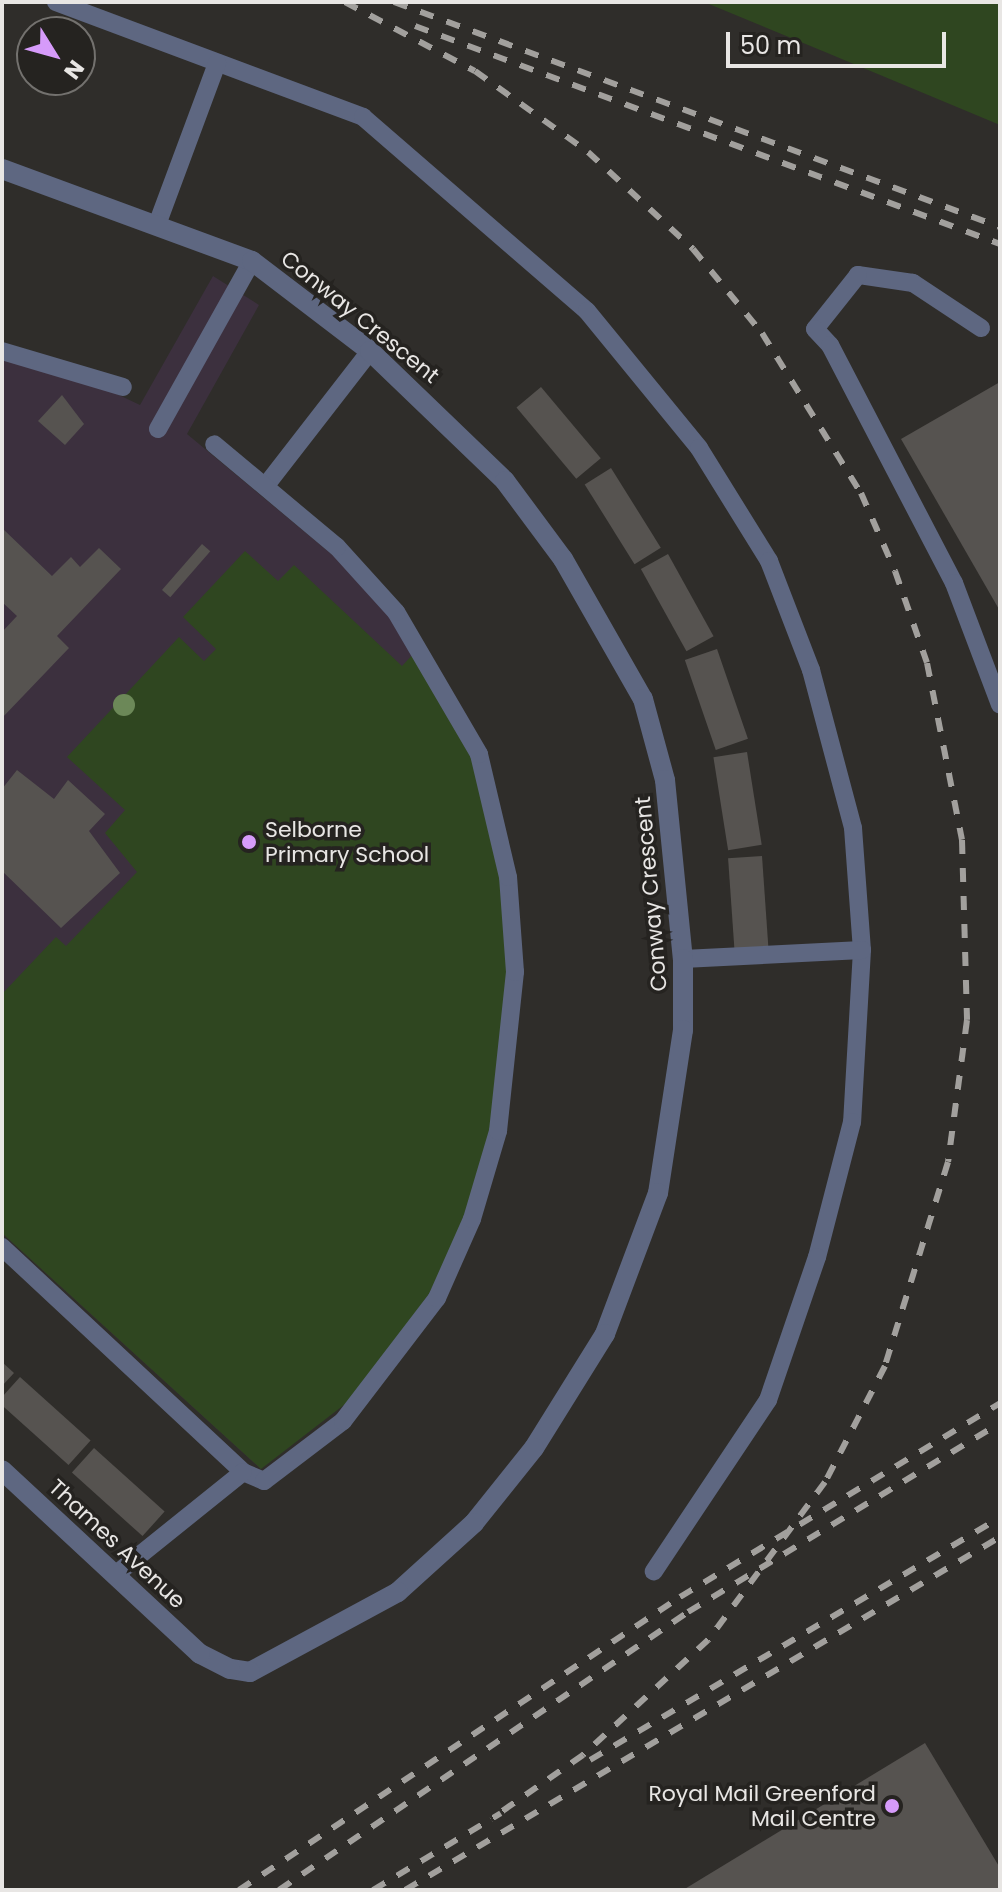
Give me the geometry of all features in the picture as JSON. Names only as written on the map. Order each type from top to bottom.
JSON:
[{"type":"street","name":"Conway Crescent","points":[[2,169],[158,222],[252,261],[370,351],[505,481],[624,659],[665,780],[683,959],[683,1030],[658,1193],[605,1334],[570,1398],[474,1523],[398,1592],[250,1672],[200,1654]]},
{"type":"street","name":"Thames Avenue","points":[[2,1470],[200,1654]]},
{"type":"lane","points":[[56,2],[363,117],[587,311],[699,448],[769,561],[811,670],[853,828],[862,950],[852,1122],[817,1257],[768,1400],[654,1571]]},
{"type":"lane","points":[[158,222],[217,63]]},
{"type":"lane","points":[[158,429],[252,261]]},
{"type":"lane","points":[[981,328],[913,283],[858,275],[815,329],[830,345],[954,583],[1000,705]]},
{"type":"lane","points":[[2,351],[123,387]]},
{"type":"lane","points":[[267,484],[370,351]]},
{"type":"lane","points":[[2,1247],[243,1472],[264,1481],[343,1421],[437,1298],[472,1219],[498,1131],[515,972],[508,877],[479,754],[396,612],[267,484],[214,444]]},
{"type":"lane","points":[[683,959],[862,950]]},
{"type":"lane","points":[[115,1575],[243,1472]]},
{"type":"shaded area","name":"Selborne Primary School","points":[[213,276],[259,305],[187,434],[365,582],[416,651],[261,1469],[2,1233],[2,359],[85,379],[140,405]]},
{"type":"green space","points":[[704,2],[1000,2],[1000,125],[825,52]]},
{"type":"green space","name":"Selborne Primary School","points":[[245,551],[278,581],[294,565],[402,666],[416,651],[478,766],[501,877],[510,995],[492,1127],[467,1215],[429,1294],[349,1401],[261,1469],[2,1233],[2,994],[56,937],[66,946],[137,872],[105,833],[125,810],[67,757],[179,637],[204,661],[216,649],[183,617]]},
{"type":"building","points":[[1000,382],[1000,611],[901,439]]},
{"type":"building","points":[[541,387],[601,458],[576,479],[516,408]]},
{"type":"building","points":[[62,395],[84,424],[65,445],[38,421]]},
{"type":"building","points":[[611,468],[661,548],[635,564],[585,484]]},
{"type":"building","points":[[2,528],[52,576],[71,557],[80,567],[99,548],[121,569],[57,636],[69,648],[2,718],[2,632],[17,616],[2,602]]},
{"type":"building","points":[[202,544],[210,551],[170,597],[162,590]]},
{"type":"building","points":[[668,554],[714,636],[686,651],[641,569]]},
{"type":"building","points":[[717,649],[748,739],[716,750],[685,660]]},
{"type":"building","points":[[747,752],[762,845],[728,850],[713,757]]},
{"type":"building","points":[[17,770],[54,799],[68,780],[105,814],[89,831],[120,873],[61,928],[2,871],[2,789]]},
{"type":"building","points":[[762,856],[769,950],[735,952],[728,858]]},
{"type":"building","points":[[2,1362],[14,1373],[2,1386]]},
{"type":"building","points":[[20,1377],[91,1441],[69,1465],[2,1405],[2,1397]]},
{"type":"building","points":[[94,1448],[165,1512],[143,1536],[72,1473]]},
{"type":"building","name":"Royal Mail Greenford Mail Centre","points":[[925,1743],[1000,1868],[1000,1890],[683,1890]]},
{"type":"railway","points":[[345,2],[475,71],[588,152],[693,249],[762,333],[861,493],[895,571],[927,663],[962,840],[967,1020],[948,1162],[885,1366],[825,1482],[708,1640],[583,1755],[491,1819]]},
{"type":"railway","points":[[394,2],[1000,227]]},
{"type":"railway","points":[[415,26],[1000,244]]},
{"type":"railway","points":[[239,1890],[680,1597],[1000,1403]]},
{"type":"railway","points":[[279,1890],[688,1612],[1000,1423]]},
{"type":"railway","points":[[590,1760],[1000,1518]]},
{"type":"railway","points":[[405,1890],[1000,1537]]},
{"type":"railway","points":[[373,1890],[501,1813]]},
{"type":"place","name":"Selborne Primary School","points":[[249,842]]},
{"type":"place","name":"Royal Mail Greenford Mail Centre","points":[[892,1806]]}]
